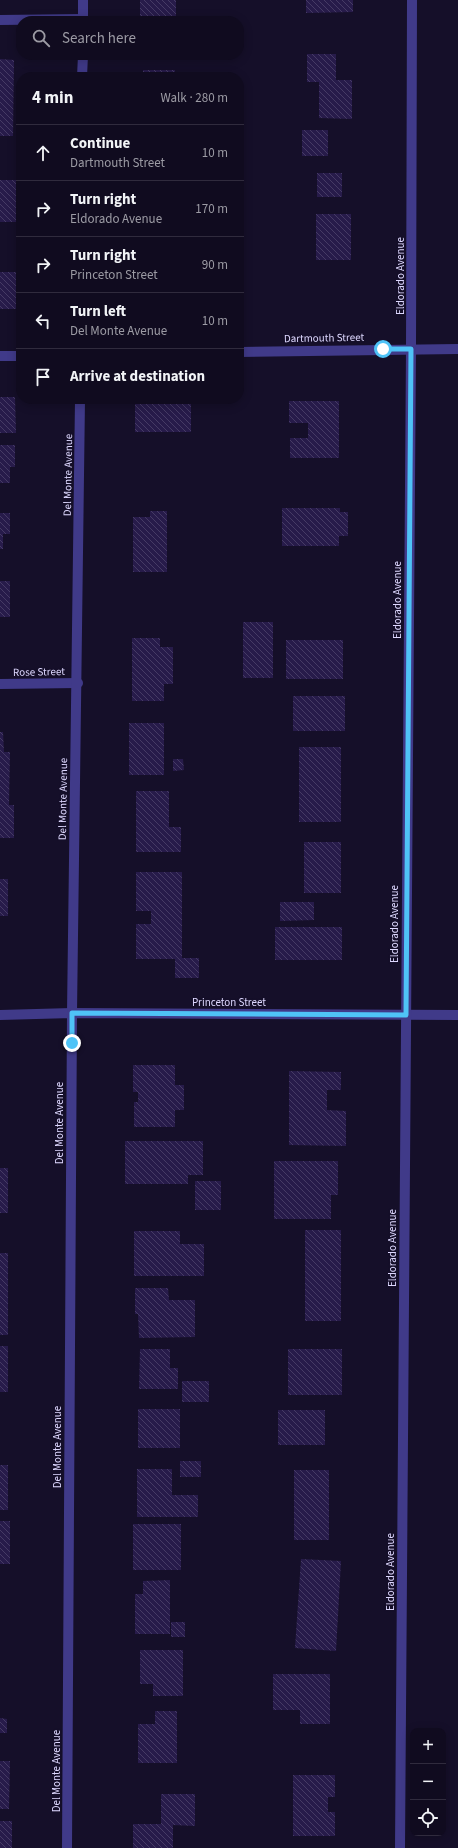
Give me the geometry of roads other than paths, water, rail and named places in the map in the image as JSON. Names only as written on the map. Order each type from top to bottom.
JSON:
[{"type":"street","points":[[83,0],[83,16]]},
{"type":"street","name":"Eldorado Avenue","points":[[400,1848],[411,349],[412,0]]},
{"type":"street","points":[[0,20],[16,20]]},
{"type":"street","points":[[82,72],[83,60]]},
{"type":"street","name":"Dartmouth Street","points":[[244,352],[458,349]]},
{"type":"street","points":[[0,356],[16,356]]},
{"type":"street","name":"Del Monte Avenue","points":[[67,1848],[72,1013],[78,683],[80,404]]},
{"type":"street","name":"Rose Street","points":[[0,684],[78,683]]},
{"type":"street","name":"Princeton Street","points":[[0,1015],[72,1013],[458,1015]]}]
